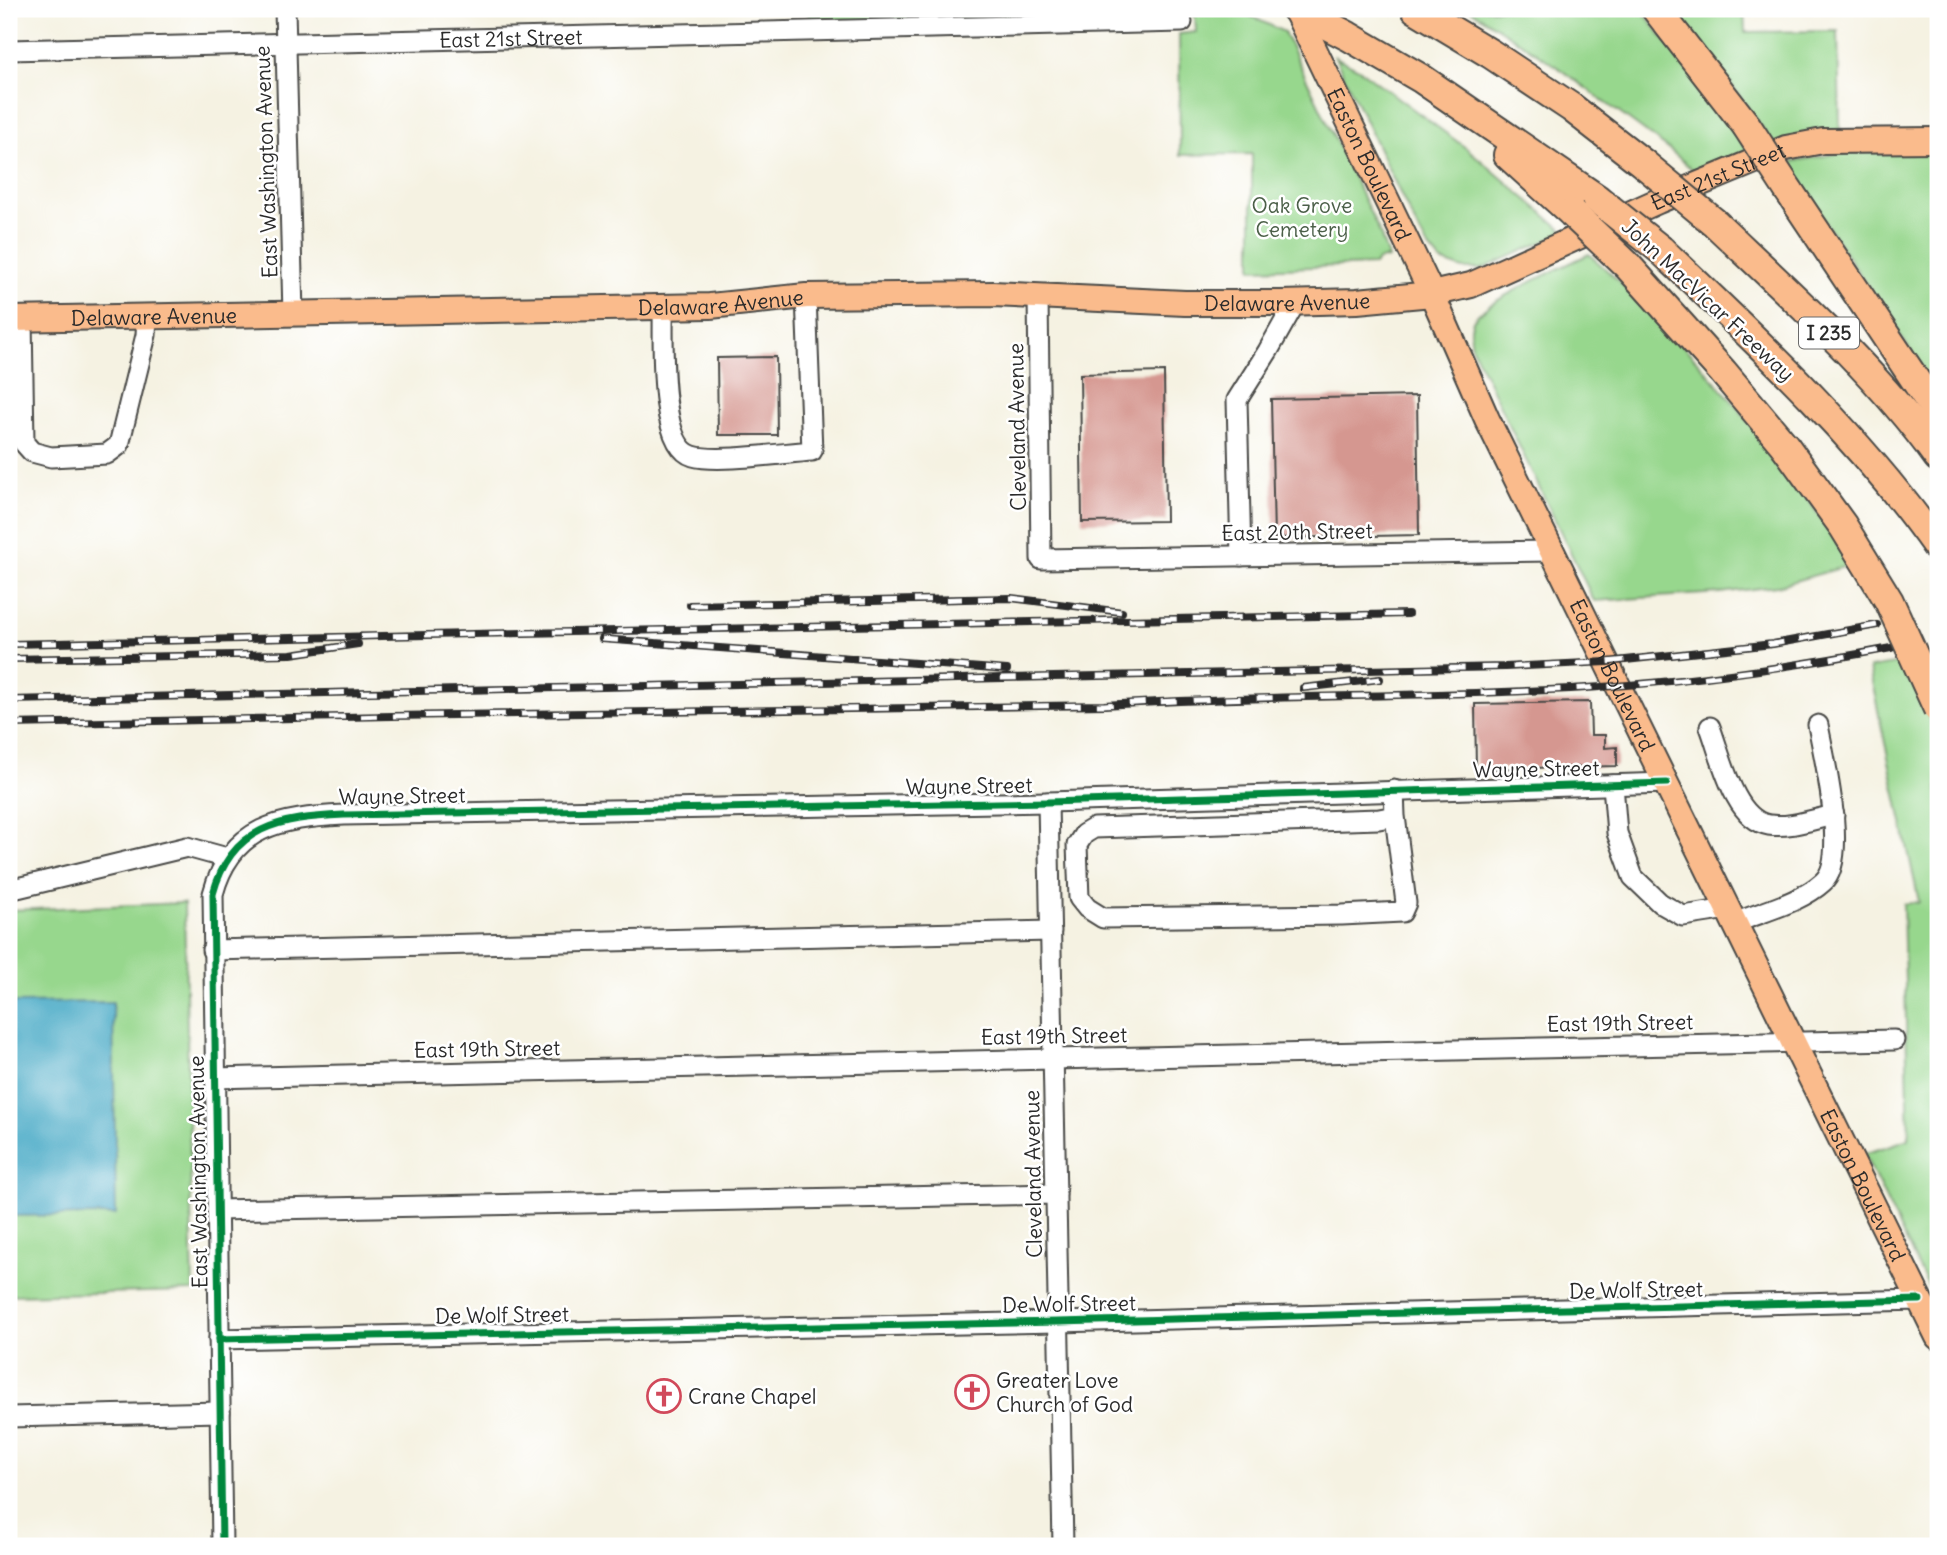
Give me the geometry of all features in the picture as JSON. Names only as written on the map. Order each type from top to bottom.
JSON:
[{"type":"highway","name":"John MacVicar Freeway","points":[[1295,9],[1422,79],[1596,198],[1661,250],[1746,331],[1873,464],[1938,548]]},
{"type":"highway","name":"I 235","points":[[1416,9],[1491,54],[1572,108],[1715,223],[1824,327],[1883,389],[1936,454]]},
{"type":"highway","points":[[1656,9],[1746,125],[1938,414]]},
{"type":"highway","points":[[1422,79],[1627,265],[1785,446],[1843,526],[1889,601],[1938,709]]},
{"type":"main road","name":"Easton Boulevard","points":[[1295,9],[1432,294],[1488,419],[1938,1337]]},
{"type":"main road","name":"East 21st Street","points":[[1432,294],[1472,285],[1658,201],[1786,148],[1823,141],[1938,140]]},
{"type":"main road","name":"Delaware Avenue","points":[[15,319],[710,306],[806,296],[979,294],[1185,303],[1295,303],[1432,294]]},
{"type":"street","name":"East Washington Avenue","points":[[285,9],[293,314]]},
{"type":"street","name":"East 21st Street","points":[[9,50],[1182,22]]},
{"type":"street","name":"Cleveland Avenue","points":[[1038,295],[1041,559]]},
{"type":"street","points":[[663,307],[666,411],[678,444],[690,456],[713,458],[812,451],[806,296]]},
{"type":"street","points":[[1241,556],[1237,400],[1295,303]]},
{"type":"street","points":[[15,319],[24,443],[32,452],[51,457],[107,454],[119,445],[146,335],[147,316]]},
{"type":"street","name":"East 20th Street","points":[[1041,559],[1553,551]]},
{"type":"street","points":[[1614,785],[1617,833],[1633,877],[1660,903],[1683,916],[1732,916],[1801,896],[1826,880],[1834,860],[1834,816],[1818,725]]},
{"type":"street","points":[[1710,727],[1736,797],[1751,818],[1768,825],[1834,816]]},
{"type":"street","name":"Wayne Street","points":[[273,826],[306,817],[344,815],[1048,802],[1667,783]]},
{"type":"street","points":[[1394,790],[1405,903],[1402,912],[1103,918],[1087,908],[1079,898],[1077,845],[1084,834],[1094,828],[1379,819],[1395,816]]},
{"type":"street","name":"Cleveland Avenue","points":[[1048,802],[1063,1546]]},
{"type":"street","name":"East Washington Avenue","points":[[222,1546],[213,894],[219,871],[233,850],[252,835],[273,826]]},
{"type":"street","points":[[9,890],[187,847],[228,858]]},
{"type":"street","points":[[212,950],[1051,931]]},
{"type":"street","name":"East 19th Street","points":[[214,1078],[1894,1040]]},
{"type":"street","points":[[217,1210],[1056,1194]]},
{"type":"street","name":"De Wolf Street","points":[[219,1339],[1058,1322],[1920,1300]]},
{"type":"street","points":[[9,1417],[220,1412]]},
{"type":"green space","name":"Oak Grove Cemetery","points":[[808,9],[1236,9],[1284,32],[1380,233],[1388,258],[1379,260],[1374,265],[1252,269],[1252,154],[1180,155],[1179,34],[1196,32],[1195,15],[809,24]]},
{"type":"green space","points":[[1469,9],[1641,9],[1750,153],[1700,176],[1670,150],[1553,64]]},
{"type":"green space","points":[[1674,9],[1744,9],[1745,32],[1838,31],[1840,133],[1775,146]]},
{"type":"green space","points":[[1335,57],[1359,69],[1470,151],[1565,232],[1482,269],[1463,269],[1440,261],[1426,244],[1411,216]]},
{"type":"green space","points":[[1938,152],[1938,392],[1786,163],[1839,153]]},
{"type":"green space","points":[[1589,254],[1662,324],[1731,400],[1795,481],[1851,565],[1777,586],[1720,593],[1594,601],[1472,348],[1471,334],[1473,321],[1492,304],[1526,284]]},
{"type":"green space","points":[[1906,662],[1938,740],[1938,1307],[1864,1154],[1909,1139],[1903,904],[1919,902],[1869,668]]},
{"type":"green space","points":[[184,903],[193,1291],[9,1295],[9,910]]},
{"type":"water","points":[[113,1002],[116,1215],[9,1216],[9,1003]]},
{"type":"building","points":[[776,357],[777,435],[718,435],[717,358]]},
{"type":"building","points":[[1164,372],[1166,521],[1082,522],[1080,374]]},
{"type":"building","points":[[1417,396],[1419,535],[1274,538],[1271,399]]},
{"type":"building","points":[[1590,702],[1591,735],[1605,735],[1605,748],[1617,747],[1617,766],[1476,769],[1475,704]]},
{"type":"railway","points":[[690,605],[1011,598],[1122,612]]},
{"type":"railway","points":[[9,644],[1408,614]]},
{"type":"railway","points":[[9,700],[1505,667],[1607,662],[1773,644],[1877,625]]},
{"type":"railway","points":[[602,639],[1007,670]]},
{"type":"railway","points":[[9,659],[291,654],[358,644]]},
{"type":"railway","points":[[9,724],[1104,705],[1526,691],[1701,678],[1891,648]]},
{"type":"railway","points":[[1303,688],[1380,679]]},
{"type":"cycle path","points":[[222,1546],[213,894],[221,871],[232,853],[245,840],[261,830],[299,819],[344,815],[1048,802],[1667,783]]},
{"type":"cycle path","points":[[219,1339],[1058,1322],[1920,1300]]},
{"type":"place","name":"Greater Love Church of God","points":[[972,1392]]},
{"type":"place","name":"Crane Chapel","points":[[664,1396]]}]
